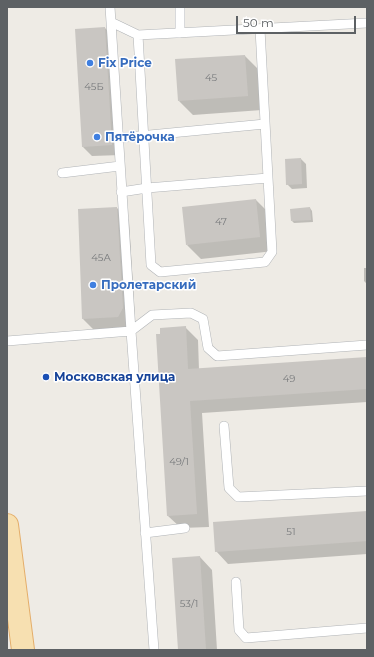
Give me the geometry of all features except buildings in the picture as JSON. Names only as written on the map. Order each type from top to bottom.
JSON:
[{"type":"main road","points":[[7,525],[23,650]]},
{"type":"lane","points":[[110,7],[121,192],[154,650]]},
{"type":"lane","points":[[180,7],[180,33]]},
{"type":"lane","points":[[111,22],[138,35],[367,23]]},
{"type":"lane","points":[[138,35],[151,265],[160,272],[265,262],[272,252],[260,29]]},
{"type":"lane","points":[[118,138],[265,124]]},
{"type":"lane","points":[[62,172],[120,166]]},
{"type":"lane","points":[[121,192],[147,188],[268,178]]},
{"type":"lane","points":[[7,341],[131,331],[152,315],[191,313],[203,319],[208,348],[217,356],[367,345]]},
{"type":"lane","points":[[224,426],[229,488],[238,497],[367,491]]},
{"type":"lane","points":[[145,533],[185,528]]},
{"type":"lane","points":[[236,582],[239,630],[246,638],[367,628]]},
{"type":"place","name":"Fix Price","points":[[90,63]]},
{"type":"place","name":"Пятёрочка","points":[[97,137]]},
{"type":"place","name":"Пролетарский","points":[[93,285]]},
{"type":"place","name":"Московская улица","points":[[46,377]]}]
